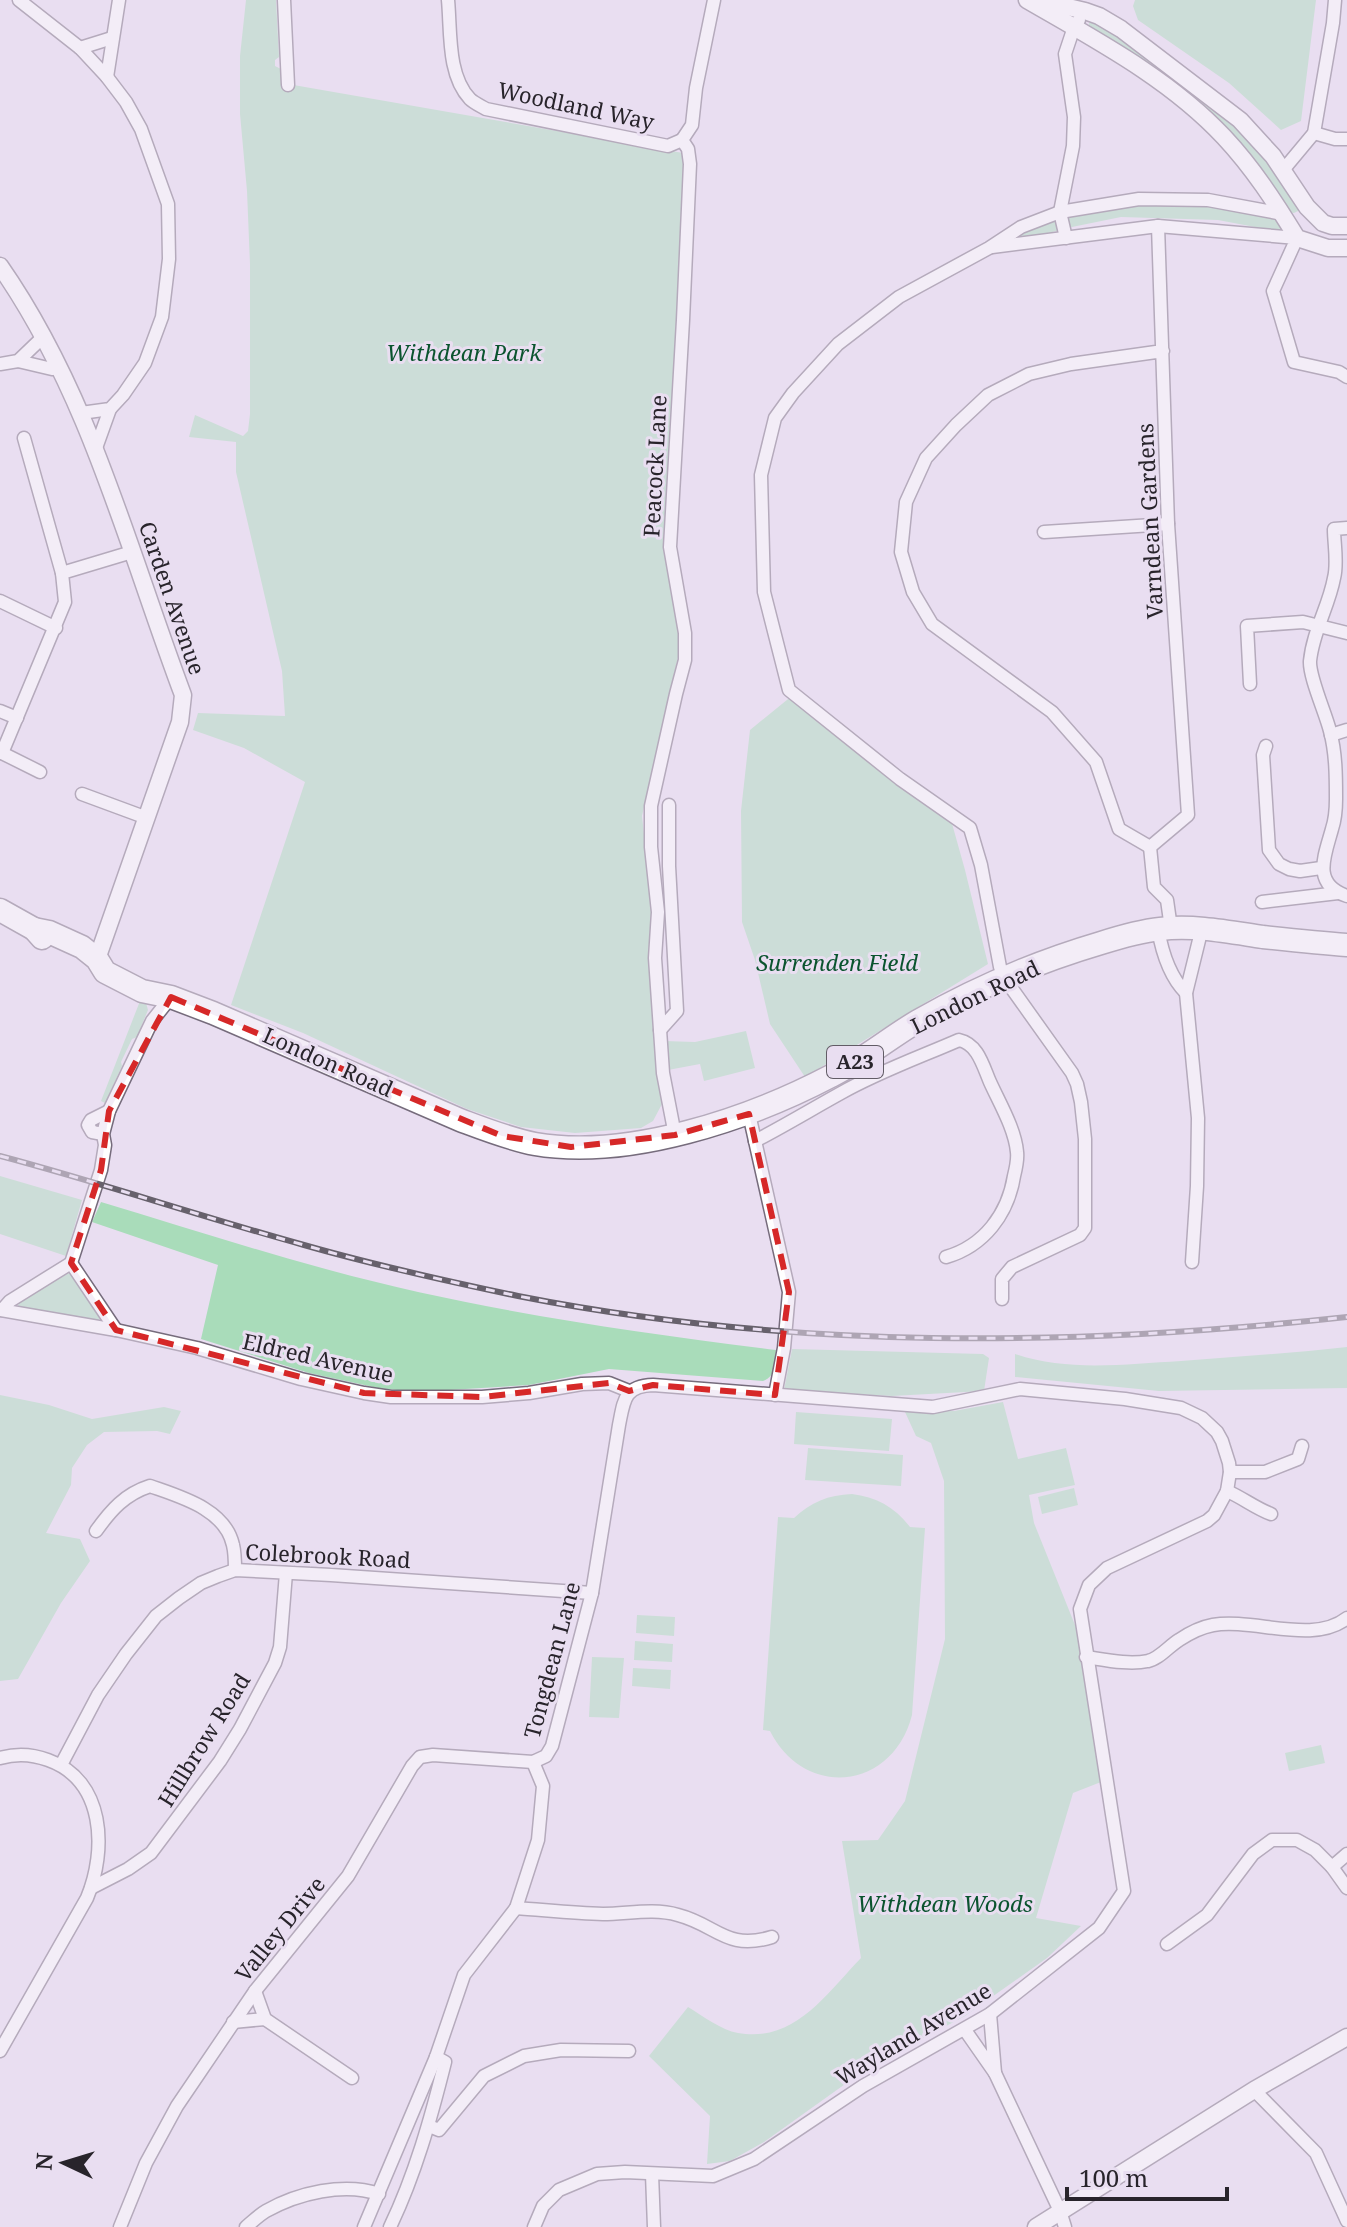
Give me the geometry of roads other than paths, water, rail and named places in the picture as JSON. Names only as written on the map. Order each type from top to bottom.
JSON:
[{"type":"highway","name":"London Road","points":[[0,910],[34,929],[49,932],[82,947],[97,959],[112,962],[162,986],[160,995],[297,1048],[460,1120],[502,1136],[535,1144],[571,1147],[675,1135],[749,1114],[833,1075],[919,1021],[1005,979],[1102,942],[1165,928],[1202,928],[1347,945]]},
{"type":"street","points":[[19,0],[80,48],[126,102],[141,129],[168,204],[169,259],[162,317],[145,363],[110,409],[96,448]]},
{"type":"street","points":[[107,77],[119,0]]},
{"type":"street","points":[[284,0],[288,85]]},
{"type":"street","name":"Woodland Way","points":[[448,0],[458,82],[471,100],[486,109],[668,146],[682,140]]},
{"type":"street","name":"Peacock Lane","points":[[675,1135],[663,1073],[655,958],[658,912],[651,847],[651,806],[685,660],[685,633],[670,547],[690,164],[688,149],[682,140],[692,125],[696,88],[714,0]]},
{"type":"street","points":[[1027,0],[1120,55],[1190,106],[1224,137],[1304,240]]},
{"type":"street","points":[[1038,0],[1085,11],[1121,29],[1240,120],[1284,169],[1317,217],[1332,226],[1347,226]]},
{"type":"street","points":[[1284,169],[1314,133],[1340,23],[1335,0]]},
{"type":"street","points":[[1066,238],[1060,212],[1073,146],[1074,117],[1065,54],[1074,27],[1085,11]]},
{"type":"street","points":[[80,48],[112,38]]},
{"type":"street","points":[[1314,133],[1347,139]]},
{"type":"street","points":[[1002,1299],[1002,1279],[1012,1267],[1080,1235],[1085,1228],[1085,1139],[1077,1084],[1005,979],[970,828],[900,779],[789,690],[764,592],[761,475],[775,418],[793,393],[838,344],[899,297],[1021,227],[1060,212],[1139,199],[1208,200],[1296,219],[1317,217]]},
{"type":"street","points":[[1317,217],[1273,291],[1294,362],[1339,372],[1347,377]]},
{"type":"street","points":[[989,248],[1158,226],[1304,240],[1328,248],[1347,248]]},
{"type":"street","name":"Varndean Gardens","points":[[1150,847],[1188,815],[1168,524],[1158,226]]},
{"type":"street","name":"Carden Avenue","points":[[0,266],[43,337],[96,448],[183,695],[180,722],[97,959]]},
{"type":"street","points":[[18,361],[43,337]]},
{"type":"street","points":[[1163,351],[1071,364],[1029,374],[988,395],[926,458],[906,502],[901,552],[913,592],[932,624],[1052,712],[1096,762],[1119,829],[1150,847],[1154,887],[1167,900],[1161,946],[1175,982],[1186,993]]},
{"type":"street","points":[[0,364],[18,361],[59,368]]},
{"type":"street","points":[[81,413],[110,409]]},
{"type":"street","points":[[24,438],[62,573],[65,602],[1,753],[40,772]]},
{"type":"street","points":[[1044,532],[1168,524]]},
{"type":"street","points":[[1342,894],[1328,882],[1321,868],[1333,826],[1335,771],[1331,735],[1310,664],[1317,626],[1335,577],[1334,529],[1347,528]]},
{"type":"street","points":[[62,573],[132,552]]},
{"type":"street","points":[[0,601],[56,628]]},
{"type":"street","points":[[1250,684],[1247,626],[1303,622],[1347,633]]},
{"type":"street","points":[[0,711],[17,718]]},
{"type":"street","points":[[1331,735],[1347,730]]},
{"type":"street","points":[[1266,746],[1263,755],[1269,850],[1279,864],[1289,869],[1321,868]]},
{"type":"street","points":[[82,794],[147,818]]},
{"type":"street","name":"Peacock Lane","points":[[660,1030],[677,1011],[669,805]]},
{"type":"street","points":[[1262,902],[1342,894]]},
{"type":"street","points":[[1192,1262],[1198,1118],[1186,993],[1202,928]]},
{"type":"street","points":[[1,1310],[10,1301],[71,1263],[101,1170],[105,1145],[103,1134],[109,1111],[152,1021],[160,995]]},
{"type":"street","points":[[152,1021],[154,1004],[160,995]]},
{"type":"street","points":[[755,1141],[886,1071],[959,1040],[968,1042],[975,1049],[992,1086],[1015,1139],[1018,1155],[1011,1198],[988,1231],[962,1252],[946,1257]]},
{"type":"street","points":[[749,1114],[789,1292],[784,1348],[772,1395]]},
{"type":"street","points":[[71,1263],[116,1330]]},
{"type":"street","name":"Eldred Avenue","points":[[1,1310],[197,1348],[301,1379],[391,1397],[482,1397],[609,1383],[629,1391]]},
{"type":"street","points":[[629,1391],[639,1385],[653,1385],[933,1407],[1020,1389],[1095,1395],[1181,1408],[1202,1418],[1217,1432],[1227,1453],[1230,1472],[1227,1491],[1243,1498],[1256,1509],[1271,1514]]},
{"type":"street","name":"Tongdean Lane","points":[[364,2227],[436,2057],[464,1975],[516,1908],[538,1840],[543,1786],[533,1762],[546,1756],[552,1746],[592,1593],[623,1403],[629,1391]]},
{"type":"street","points":[[1230,1472],[1265,1472],[1298,1459],[1302,1446]]},
{"type":"street","points":[[96,1531],[120,1501],[150,1486],[199,1506],[218,1518],[231,1536],[235,1570]]},
{"type":"street","name":"Wayland Avenue","points":[[534,2227],[543,2206],[559,2190],[597,2174],[625,2172],[713,2176],[754,2159],[863,2086],[990,2014],[1099,1928],[1124,1891],[1080,1609],[1089,1585],[1107,1568],[1207,1521],[1214,1515],[1227,1491]]},
{"type":"street","name":"Colebrook Road","points":[[61,1765],[98,1695],[156,1616],[201,1583],[235,1570],[592,1593]]},
{"type":"street","name":"Hillbrow Road","points":[[91,1888],[151,1853],[220,1761],[240,1729],[275,1663],[280,1647],[286,1573]]},
{"type":"street","points":[[1086,1657],[1151,1661],[1179,1639],[1210,1625],[1242,1624],[1308,1631],[1337,1625],[1347,1618]]},
{"type":"street","name":"Valley Drive","points":[[120,2227],[146,2163],[177,2106],[255,1991],[348,1876],[412,1766],[420,1757],[433,1755],[533,1762]]},
{"type":"street","points":[[0,1758],[36,1756],[61,1765],[74,1774],[95,1807],[99,1832],[91,1888],[0,2051]]},
{"type":"street","points":[[1167,1944],[1207,1915],[1253,1854],[1272,1840],[1297,1840],[1315,1850],[1347,1888]]},
{"type":"street","points":[[1332,1867],[1347,1854]]},
{"type":"street","points":[[516,1908],[604,1914],[659,1911],[680,1915],[730,1939],[754,1942],[772,1937]]},
{"type":"street","points":[[255,1991],[265,2019],[352,2078]]},
{"type":"street","points":[[990,2014],[995,2073]]},
{"type":"street","points":[[233,2022],[265,2019]]},
{"type":"street","points":[[965,2030],[995,2073],[1062,2219]]},
{"type":"street","points":[[1036,2227],[1062,2219],[1254,2090],[1347,2037]]},
{"type":"street","points":[[429,2126],[439,2130],[484,2076],[524,2056],[561,2050],[629,2051]]},
{"type":"street","points":[[390,2227],[429,2126],[445,2062],[436,2057]]},
{"type":"street","points":[[1254,2090],[1316,2153],[1347,2221]]},
{"type":"street","points":[[652,2174],[654,2227]]},
{"type":"street","points":[[246,2227],[265,2211],[309,2194],[351,2189],[379,2194]]},
{"type":"railway","points":[[0,1156],[330,1252],[518,1296],[621,1314],[724,1326],[932,1338],[1140,1334],[1347,1317]]},
{"type":"park label","name":"Withdean Park","points":[[464,353]]},
{"type":"park label","name":"Surrenden Field","points":[[837,963]]},
{"type":"park label","name":"Withdean Woods","points":[[945,1904]]}]
